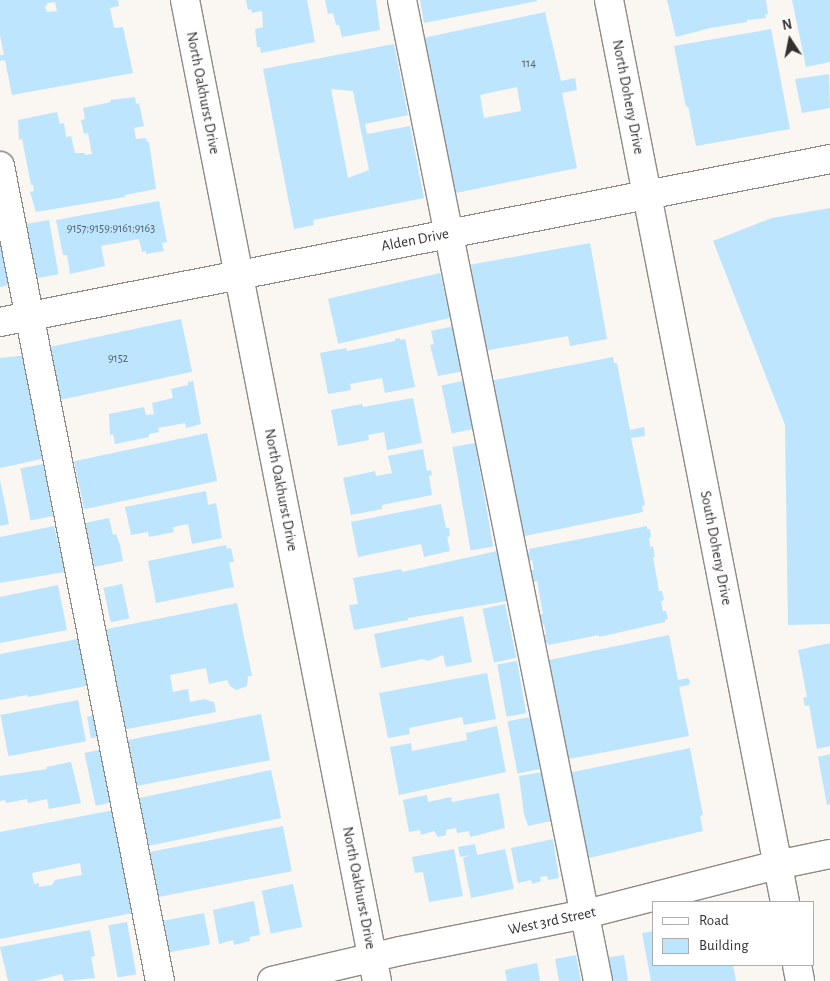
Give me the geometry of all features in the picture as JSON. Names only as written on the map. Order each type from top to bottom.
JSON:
[{"type":"street","name":"North Oakhurst Drive","points":[[185,0],[374,969]]},
{"type":"street","points":[[402,0],[598,981]]},
{"type":"street","name":"North Doheny Drive","points":[[610,0],[647,195]]},
{"type":"street","name":"Alden Drive","points":[[0,322],[830,159]]},
{"type":"street","points":[[0,166],[31,315],[160,981]]},
{"type":"street","name":"South Doheny Drive","points":[[647,195],[785,901]]},
{"type":"street","name":"West 3rd Street","points":[[272,981],[374,969],[777,865],[830,854]]},
{"type":"street","points":[[797,966],[800,981]]},
{"type":"building","points":[[0,0],[118,0],[119,6],[110,8],[114,28],[123,27],[133,73],[12,95],[5,60],[0,61],[0,55],[4,55],[0,35]],"holes":[[[55,2],[57,11],[47,12],[45,7],[48,3]]]},
{"type":"building","points":[[246,0],[307,0],[315,42],[261,53],[260,47],[257,47],[255,29],[263,27],[262,11],[252,13],[251,9],[248,10]]},
{"type":"building","points":[[325,0],[376,0],[380,30],[342,37],[333,13],[328,14]]},
{"type":"building","points":[[420,0],[537,0],[537,1],[424,23]]},
{"type":"building","points":[[667,0],[766,0],[768,14],[765,15],[766,18],[747,20],[747,22],[710,28],[676,37]]},
{"type":"building","points":[[792,0],[830,0],[830,62],[806,67]]},
{"type":"building","points":[[545,12],[561,81],[575,78],[577,90],[562,93],[577,168],[456,193],[423,38]],"holes":[[[517,87],[521,111],[484,118],[480,95]]]},
{"type":"building","points":[[771,29],[790,129],[696,146],[674,46]]},
{"type":"building","points":[[394,44],[408,115],[365,124],[367,134],[410,126],[424,198],[313,220],[314,225],[294,229],[263,69]],"holes":[[[331,89],[353,91],[369,170],[348,178]]]},
{"type":"building","points":[[829,74],[830,108],[802,113],[795,79]]},
{"type":"building","points":[[135,97],[136,104],[139,103],[144,126],[134,128],[136,139],[146,138],[147,142],[149,142],[156,189],[125,195],[125,197],[36,212],[30,192],[34,191],[33,185],[31,185],[22,139],[19,140],[18,120],[57,112],[60,124],[64,123],[66,137],[71,136],[75,153],[92,154],[88,133],[84,134],[81,120],[85,119],[83,108],[111,102],[110,100]]},
{"type":"building","points":[[159,201],[167,242],[162,243],[164,251],[146,254],[146,251],[142,252],[139,239],[101,246],[105,266],[70,274],[67,255],[63,255],[56,220]]},
{"type":"building","points":[[830,208],[830,624],[788,625],[785,425],[713,241],[772,218]]},
{"type":"building","points":[[49,220],[59,274],[36,278],[26,224]]},
{"type":"building","points":[[0,231],[13,284],[0,287]]},
{"type":"building","points":[[590,243],[607,339],[570,346],[568,336],[484,351],[469,265]]},
{"type":"building","points":[[440,273],[450,318],[338,344],[328,299]]},
{"type":"building","points":[[181,319],[192,372],[56,401],[45,348]]},
{"type":"building","points":[[454,326],[464,371],[438,376],[430,345],[434,344],[431,331]]},
{"type":"building","points":[[400,338],[400,340],[405,339],[415,387],[385,393],[382,378],[350,384],[351,390],[328,394],[320,353],[346,348],[347,351],[395,341],[395,339]]},
{"type":"building","points":[[27,355],[46,458],[0,468],[0,358]]},
{"type":"building","points":[[613,357],[614,363],[617,363],[630,430],[644,427],[645,436],[631,438],[645,505],[642,506],[643,512],[520,537],[490,381]]},
{"type":"building","points":[[193,381],[201,424],[186,428],[185,423],[158,428],[159,432],[149,434],[149,437],[115,444],[113,434],[110,435],[109,414],[144,407],[146,415],[154,414],[152,403],[173,398],[171,389],[188,385],[188,382]]},
{"type":"building","points":[[463,381],[473,429],[452,434],[441,386]]},
{"type":"building","points":[[413,398],[422,443],[387,450],[384,432],[368,435],[369,440],[338,446],[331,410],[362,404],[363,407]]},
{"type":"building","points":[[207,433],[217,481],[84,509],[74,461]]},
{"type":"building","points":[[475,443],[493,546],[471,550],[452,447]]},
{"type":"building","points":[[423,449],[427,471],[431,470],[432,475],[429,476],[432,495],[382,505],[382,509],[351,515],[343,478],[375,471],[376,476],[392,473],[388,456]]},
{"type":"building","points":[[43,464],[53,516],[31,520],[20,468]]},
{"type":"building","points":[[0,480],[9,524],[0,526]]},
{"type":"building","points":[[206,491],[208,505],[216,503],[222,538],[192,544],[188,524],[173,527],[174,532],[149,537],[148,532],[131,535],[125,507]]},
{"type":"building","points":[[441,504],[446,528],[449,528],[450,536],[447,537],[450,551],[424,557],[421,544],[358,557],[351,522]]},
{"type":"building","points":[[109,518],[113,535],[116,534],[120,545],[123,561],[94,567],[85,523]]},
{"type":"building","points":[[54,526],[65,572],[0,583],[0,537]]},
{"type":"building","points":[[647,526],[647,529],[650,529],[650,547],[653,546],[659,591],[662,591],[664,600],[661,601],[663,611],[666,611],[668,619],[665,622],[599,637],[599,635],[548,645],[548,643],[544,644],[542,635],[546,634],[544,624],[541,625],[539,615],[543,614],[537,581],[533,582],[530,571],[534,570],[532,560],[528,561],[526,553],[530,552],[529,549]]},
{"type":"building","points":[[226,545],[227,549],[231,548],[234,562],[229,562],[234,587],[156,603],[148,561]]},
{"type":"building","points":[[497,551],[507,601],[408,618],[408,620],[354,630],[349,605],[358,604],[353,578],[402,569],[402,572]]},
{"type":"building","points":[[122,584],[129,618],[111,622],[103,588]]},
{"type":"building","points":[[58,585],[67,630],[0,643],[0,597]]},
{"type":"building","points":[[237,603],[252,676],[248,676],[247,686],[236,690],[230,686],[227,680],[209,684],[206,668],[170,675],[173,692],[188,689],[190,702],[204,699],[214,702],[216,712],[122,730],[102,630]]},
{"type":"building","points":[[505,604],[516,658],[494,663],[483,609]]},
{"type":"building","points":[[463,616],[472,662],[446,667],[443,655],[428,661],[423,659],[381,668],[374,634]]},
{"type":"building","points":[[669,635],[678,680],[688,678],[690,681],[689,685],[679,687],[689,736],[569,759],[566,746],[562,747],[557,725],[562,725],[560,713],[555,714],[547,674],[551,673],[549,660]]},
{"type":"building","points":[[83,638],[92,685],[28,697],[27,695],[0,700],[0,654]]},
{"type":"building","points":[[830,643],[830,746],[817,749],[809,705],[805,706],[803,698],[807,697],[798,650]]},
{"type":"building","points":[[517,661],[526,713],[507,717],[497,664]]},
{"type":"building","points":[[487,673],[496,719],[464,725],[462,717],[409,728],[410,734],[388,738],[379,693]]},
{"type":"building","points":[[78,700],[86,741],[8,756],[0,715]]},
{"type":"building","points":[[261,714],[270,760],[132,787],[123,741]]},
{"type":"building","points":[[96,715],[100,737],[91,738],[87,717]]},
{"type":"building","points":[[530,717],[540,769],[518,773],[507,721]]},
{"type":"building","points":[[497,726],[506,772],[399,795],[390,747],[411,743],[412,751],[467,740],[466,733]]},
{"type":"building","points":[[690,748],[703,815],[700,816],[703,831],[585,859],[568,773]]},
{"type":"building","points":[[103,749],[114,802],[96,806],[84,753]]},
{"type":"building","points":[[830,754],[830,804],[827,805],[818,757]]},
{"type":"building","points":[[71,762],[81,803],[49,809],[47,799],[28,803],[27,799],[6,803],[5,800],[0,801],[0,776],[47,769],[46,767]]},
{"type":"building","points":[[271,770],[281,818],[146,847],[136,799]]},
{"type":"building","points":[[542,772],[551,821],[528,826],[524,814],[519,776]]},
{"type":"building","points":[[499,793],[505,828],[470,837],[469,831],[457,833],[456,828],[446,830],[446,835],[438,837],[434,831],[421,835],[420,830],[409,832],[403,800],[427,795],[428,802],[451,797],[452,802]]},
{"type":"building","points":[[114,810],[133,913],[0,939],[0,832]],"holes":[[[80,863],[82,875],[55,880],[52,885],[39,887],[39,883],[34,884],[32,873]]]},
{"type":"building","points":[[283,826],[292,871],[157,897],[149,852]]},
{"type":"building","points":[[553,839],[559,878],[548,880],[547,876],[540,877],[541,881],[532,884],[531,880],[518,883],[511,848]]},
{"type":"building","points":[[475,844],[477,855],[505,849],[514,889],[471,898],[463,858],[471,855],[460,857],[458,847]]},
{"type":"building","points":[[454,849],[463,896],[429,902],[423,872],[415,873],[412,857]]},
{"type":"building","points":[[293,884],[302,927],[271,934],[262,891]]},
{"type":"building","points":[[254,901],[260,935],[249,937],[250,941],[234,945],[233,940],[219,944],[213,910]]},
{"type":"building","points":[[204,913],[210,944],[170,952],[164,921]]},
{"type":"building","points":[[127,922],[136,974],[117,977],[108,925]]},
{"type":"building","points":[[90,930],[95,956],[91,957],[95,978],[64,981],[62,974],[35,981],[8,981],[0,947]]},
{"type":"building","points":[[652,931],[652,966],[733,966],[736,981],[651,981],[642,933]]},
{"type":"building","points":[[576,955],[581,981],[559,981],[555,959]]},
{"type":"building","points":[[624,955],[628,981],[608,981],[604,958]]},
{"type":"building","points":[[537,963],[540,981],[507,981],[505,970]]}]
